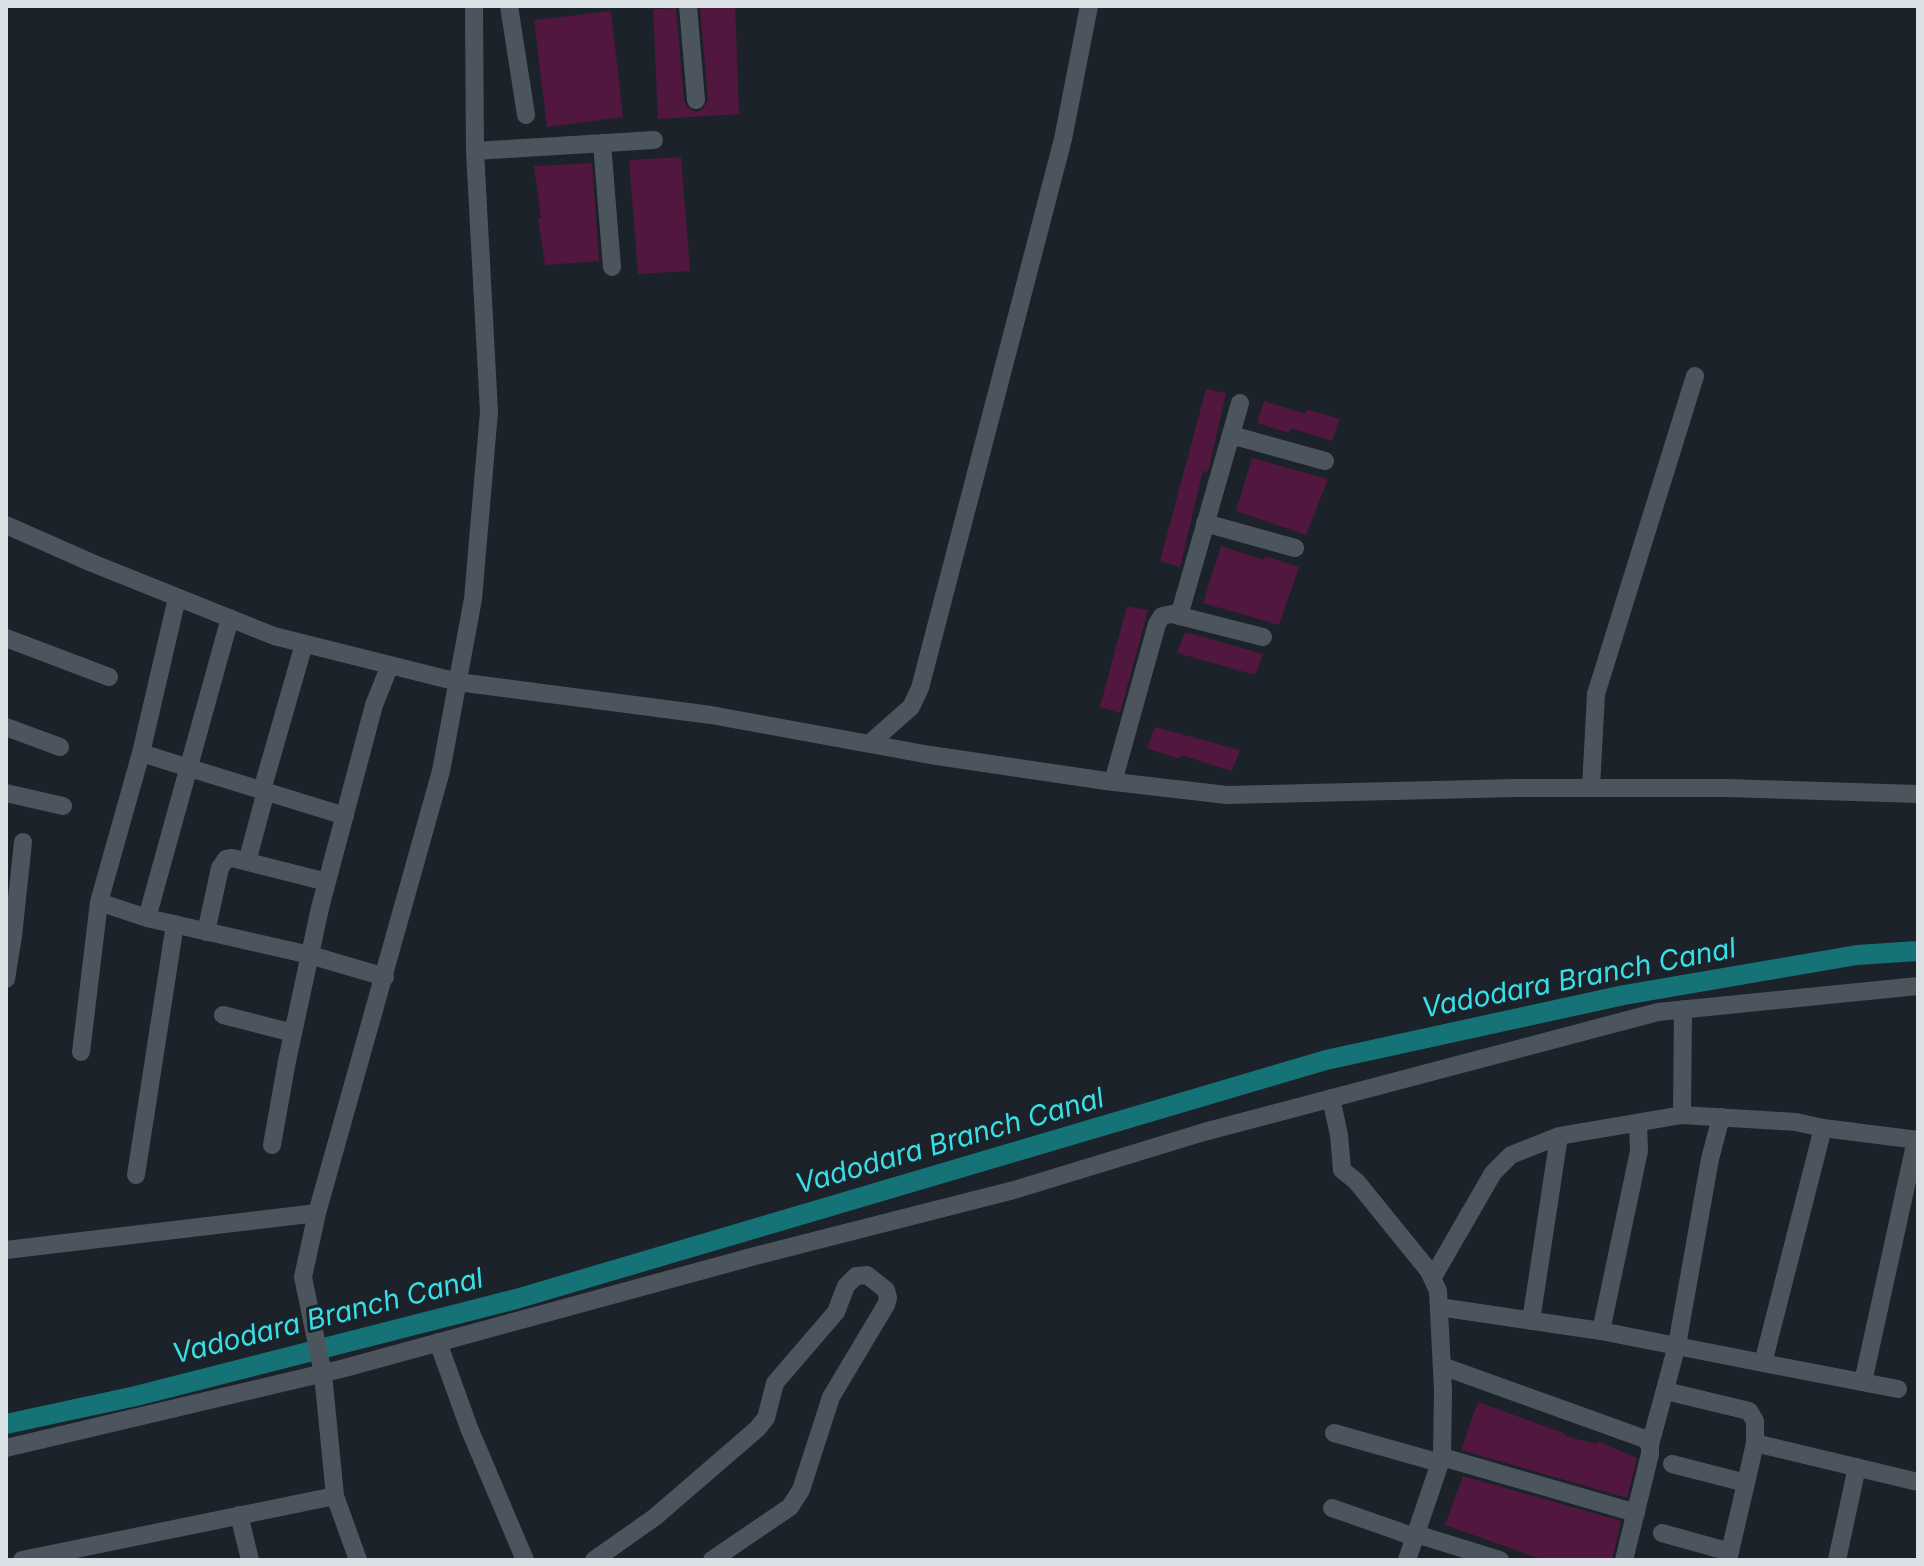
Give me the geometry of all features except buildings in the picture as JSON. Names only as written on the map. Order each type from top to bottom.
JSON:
[{"type":"street","points":[[509,6],[526,115]]},
{"type":"street","points":[[688,6],[696,100]]},
{"type":"street","points":[[869,744],[911,707],[920,688],[1063,139],[1089,6]]},
{"type":"street","points":[[358,1560],[335,1496],[322,1369],[303,1277],[317,1213],[441,771],[473,599],[489,412],[475,151],[478,7]]},
{"type":"street","points":[[475,151],[654,140]]},
{"type":"street","points":[[602,143],[612,267]]},
{"type":"street","points":[[1591,788],[1596,694],[1695,376]]},
{"type":"street","points":[[1179,616],[1240,403]]},
{"type":"street","points":[[1231,435],[1325,461]]},
{"type":"street","points":[[1205,523],[1295,548]]},
{"type":"street","points":[[6,525],[274,636],[458,682],[711,715],[869,744],[1113,782],[1227,795],[1591,788],[1726,788],[1918,794]]},
{"type":"street","points":[[81,1052],[99,902],[141,753],[177,598]]},
{"type":"street","points":[[1113,782],[1157,624],[1162,616],[1179,616],[1263,637]]},
{"type":"street","points":[[147,918],[230,618]]},
{"type":"street","points":[[6,638],[109,677]]},
{"type":"street","points":[[247,862],[304,644]]},
{"type":"street","points":[[272,1145],[327,882],[374,705],[390,665]]},
{"type":"street","points":[[6,727],[60,747]]},
{"type":"street","points":[[141,753],[345,816]]},
{"type":"street","points":[[6,793],[63,806]]},
{"type":"street","points":[[6,979],[23,842]]},
{"type":"street","points":[[206,932],[222,864],[226,859],[327,882]]},
{"type":"street","points":[[99,902],[147,918],[310,955],[385,977]]},
{"type":"street","points":[[136,1175],[175,924]]},
{"type":"street","points":[[6,1448],[438,1342],[1014,1190],[1204,1132],[1658,1012],[1918,986]]},
{"type":"street","points":[[1682,1115],[1683,1009]]},
{"type":"street","points":[[223,1015],[293,1033]]},
{"type":"street","points":[[1331,1098],[1339,1135],[1341,1169],[1356,1181],[1433,1277],[1439,1307],[1441,1460],[1407,1560]]},
{"type":"street","points":[[1433,1277],[1493,1173],[1511,1155],[1559,1136],[1682,1115],[1796,1122],[1917,1140],[1863,1382]]},
{"type":"street","points":[[1624,1560],[1677,1345],[1710,1159],[1721,1117]]},
{"type":"street","points":[[1601,1331],[1639,1151],[1638,1123]]},
{"type":"street","points":[[1763,1363],[1823,1128]]},
{"type":"street","points":[[1531,1321],[1559,1136]]},
{"type":"street","points":[[6,1250],[317,1213]]},
{"type":"street","points":[[594,1560],[655,1517],[757,1429],[766,1418],[775,1383],[836,1312],[846,1286],[856,1276],[867,1275],[886,1290],[886,1305],[831,1397],[801,1490],[790,1507],[712,1560]]},
{"type":"street","points":[[1439,1307],[1601,1331],[1898,1389]]},
{"type":"street","points":[[438,1342],[469,1428],[525,1560]]},
{"type":"street","points":[[1442,1366],[1645,1439],[1650,1445]]},
{"type":"street","points":[[1662,1533],[1729,1556],[1755,1443],[1755,1421],[1749,1411],[1666,1391]]},
{"type":"street","points":[[1334,1433],[1636,1513]]},
{"type":"street","points":[[1755,1443],[1918,1482]]},
{"type":"street","points":[[1672,1464],[1746,1483]]},
{"type":"street","points":[[1837,1560],[1857,1467]]},
{"type":"street","points":[[22,1560],[77,1554],[239,1515],[335,1496]]},
{"type":"street","points":[[1332,1508],[1500,1560]]},
{"type":"street","points":[[239,1515],[250,1560]]},
{"type":"waterway","name":"Vadodara Branch Canal","points":[[6,1424],[136,1396],[516,1299],[1326,1060],[1624,995],[1857,955],[1918,951]]}]
